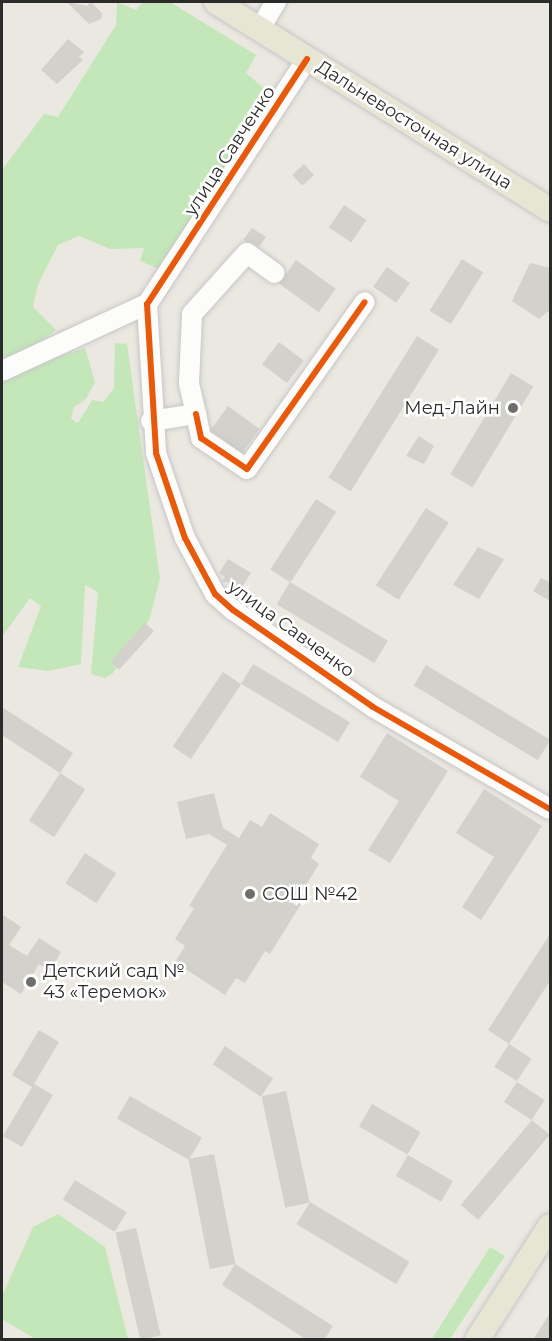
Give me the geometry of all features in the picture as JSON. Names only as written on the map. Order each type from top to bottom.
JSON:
[{"type":"main road","name":"Дальневосточная улица","points":[[216,2],[550,210]]},
{"type":"main road","points":[[477,1340],[550,1226]]},
{"type":"street","points":[[259,30],[276,2]]},
{"type":"street","name":"улица Савченко","points":[[307,59],[147,304],[151,421],[156,453],[185,538],[215,594],[373,707],[550,809]]},
{"type":"street","points":[[275,273],[248,253],[192,314],[189,383],[201,438],[247,469],[364,302]]},
{"type":"street","points":[[2,371],[147,304]]},
{"type":"street","points":[[151,421],[196,414]]},
{"type":"green space","points":[[117,2],[136,10],[143,2],[170,2],[256,55],[246,73],[266,90],[225,171],[159,269],[140,261],[144,248],[110,249],[79,236],[58,245],[38,284],[33,307],[56,330],[2,371],[2,170],[44,114],[58,117],[116,25]]},
{"type":"green space","points":[[115,343],[127,344],[160,579],[149,620],[113,673],[105,678],[91,674],[98,592],[85,585],[81,664],[48,671],[18,667],[41,606],[30,598],[2,637],[2,375],[85,348],[95,382],[86,399],[74,407],[71,419],[78,423],[92,400],[103,402],[114,388]]},
{"type":"green space","points":[[58,1214],[105,1247],[128,1339],[35,1339],[2,1319],[2,1296],[33,1227]]},
{"type":"green space","points":[[490,1247],[505,1256],[450,1339],[432,1339]]},
{"type":"building","points":[[67,2],[87,6],[91,2],[102,13],[101,19],[89,24]]},
{"type":"building","points":[[68,39],[84,52],[79,57],[83,60],[57,84],[41,70]]},
{"type":"building","points":[[304,164],[314,175],[302,186],[292,175]]},
{"type":"building","points":[[344,205],[366,220],[351,242],[329,227]]},
{"type":"building","points":[[252,228],[266,237],[259,247],[243,240]]},
{"type":"building","points":[[462,259],[483,272],[451,324],[430,311]]},
{"type":"building","points":[[296,260],[336,289],[319,312],[279,283]]},
{"type":"building","points":[[530,263],[550,268],[550,310],[539,319],[512,301]]},
{"type":"building","points":[[387,267],[410,283],[396,303],[373,287]]},
{"type":"building","points":[[417,336],[439,350],[351,491],[329,478]]},
{"type":"building","points":[[279,342],[304,361],[287,383],[262,364]]},
{"type":"building","points":[[511,373],[533,386],[473,488],[450,474]]},
{"type":"building","points":[[228,406],[260,429],[242,453],[210,430]]},
{"type":"building","points":[[419,436],[434,446],[424,464],[406,456]]},
{"type":"building","points":[[316,499],[336,512],[290,583],[270,569]]},
{"type":"building","points":[[426,508],[449,523],[399,600],[376,585]]},
{"type":"building","points":[[478,547],[504,559],[479,599],[453,585]]},
{"type":"building","points":[[228,559],[251,573],[242,587],[222,581],[225,577],[219,573]]},
{"type":"building","points":[[541,578],[550,582],[550,601],[533,591]]},
{"type":"building","points":[[290,582],[388,641],[374,663],[277,604]]},
{"type":"building","points":[[145,623],[154,631],[119,670],[110,662]]},
{"type":"building","points":[[253,664],[350,722],[338,742],[241,684]]},
{"type":"building","points":[[426,665],[550,740],[538,760],[414,686]]},
{"type":"building","points":[[223,672],[241,684],[191,759],[173,747]]},
{"type":"building","points":[[2,707],[73,753],[60,773],[2,735]]},
{"type":"building","points":[[387,733],[448,771],[390,863],[368,850],[399,801],[360,777]]},
{"type":"building","points":[[60,773],[85,789],[54,837],[29,821]]},
{"type":"building","points":[[484,789],[542,826],[481,920],[462,907],[494,857],[456,833]]},
{"type":"building","name":"СОШ №42","points":[[214,793],[223,828],[239,838],[250,820],[262,827],[270,813],[319,844],[311,858],[319,864],[301,893],[306,896],[270,954],[265,951],[245,983],[236,978],[225,995],[175,962],[185,946],[175,939],[194,908],[189,906],[227,845],[209,834],[186,839],[177,802]]},
{"type":"building","points":[[85,853],[116,873],[96,903],[65,883]]},
{"type":"building","points":[[2,914],[21,927],[9,945],[27,956],[39,938],[61,952],[50,971],[39,964],[21,994],[2,982]]},
{"type":"building","points":[[550,934],[550,981],[509,1044],[488,1030]]},
{"type":"building","points":[[39,1030],[59,1042],[34,1084],[53,1095],[22,1147],[3,1136],[32,1087],[12,1075]]},
{"type":"building","points":[[509,1044],[532,1059],[517,1081],[494,1067]]},
{"type":"building","points":[[225,1046],[273,1078],[261,1097],[213,1064]]},
{"type":"building","points":[[517,1082],[545,1100],[532,1120],[504,1102]]},
{"type":"building","points":[[286,1091],[310,1203],[285,1208],[262,1096]]},
{"type":"building","points":[[130,1096],[202,1138],[189,1160],[117,1119]]},
{"type":"building","points":[[372,1104],[420,1132],[407,1155],[359,1127]]},
{"type":"building","points":[[532,1120],[550,1135],[478,1220],[461,1205]]},
{"type":"building","points":[[214,1154],[235,1264],[210,1269],[188,1159]]},
{"type":"building","points":[[408,1155],[453,1181],[441,1202],[396,1176]]},
{"type":"building","points":[[75,1180],[127,1212],[115,1232],[63,1200]]},
{"type":"building","points":[[310,1202],[409,1262],[396,1284],[297,1224]]},
{"type":"building","points":[[136,1228],[161,1335],[140,1340],[116,1233]]},
{"type":"building","points":[[235,1264],[333,1326],[324,1340],[307,1340],[222,1285]]},
{"type":"building","points":[[550,1313],[550,1340],[533,1340]]},
{"type":"cycle path","points":[[307,59],[147,304],[156,453],[185,538],[215,594],[233,610],[373,707],[550,809]]},
{"type":"cycle path","points":[[196,414],[201,438],[247,469],[365,302]]},
{"type":"place","name":"Мед-Лайн","points":[[513,408]]},
{"type":"place","name":"СОШ №42","points":[[250,894]]},
{"type":"place","name":"Детский сад № 43 «Теремок»","points":[[31,982]]}]
